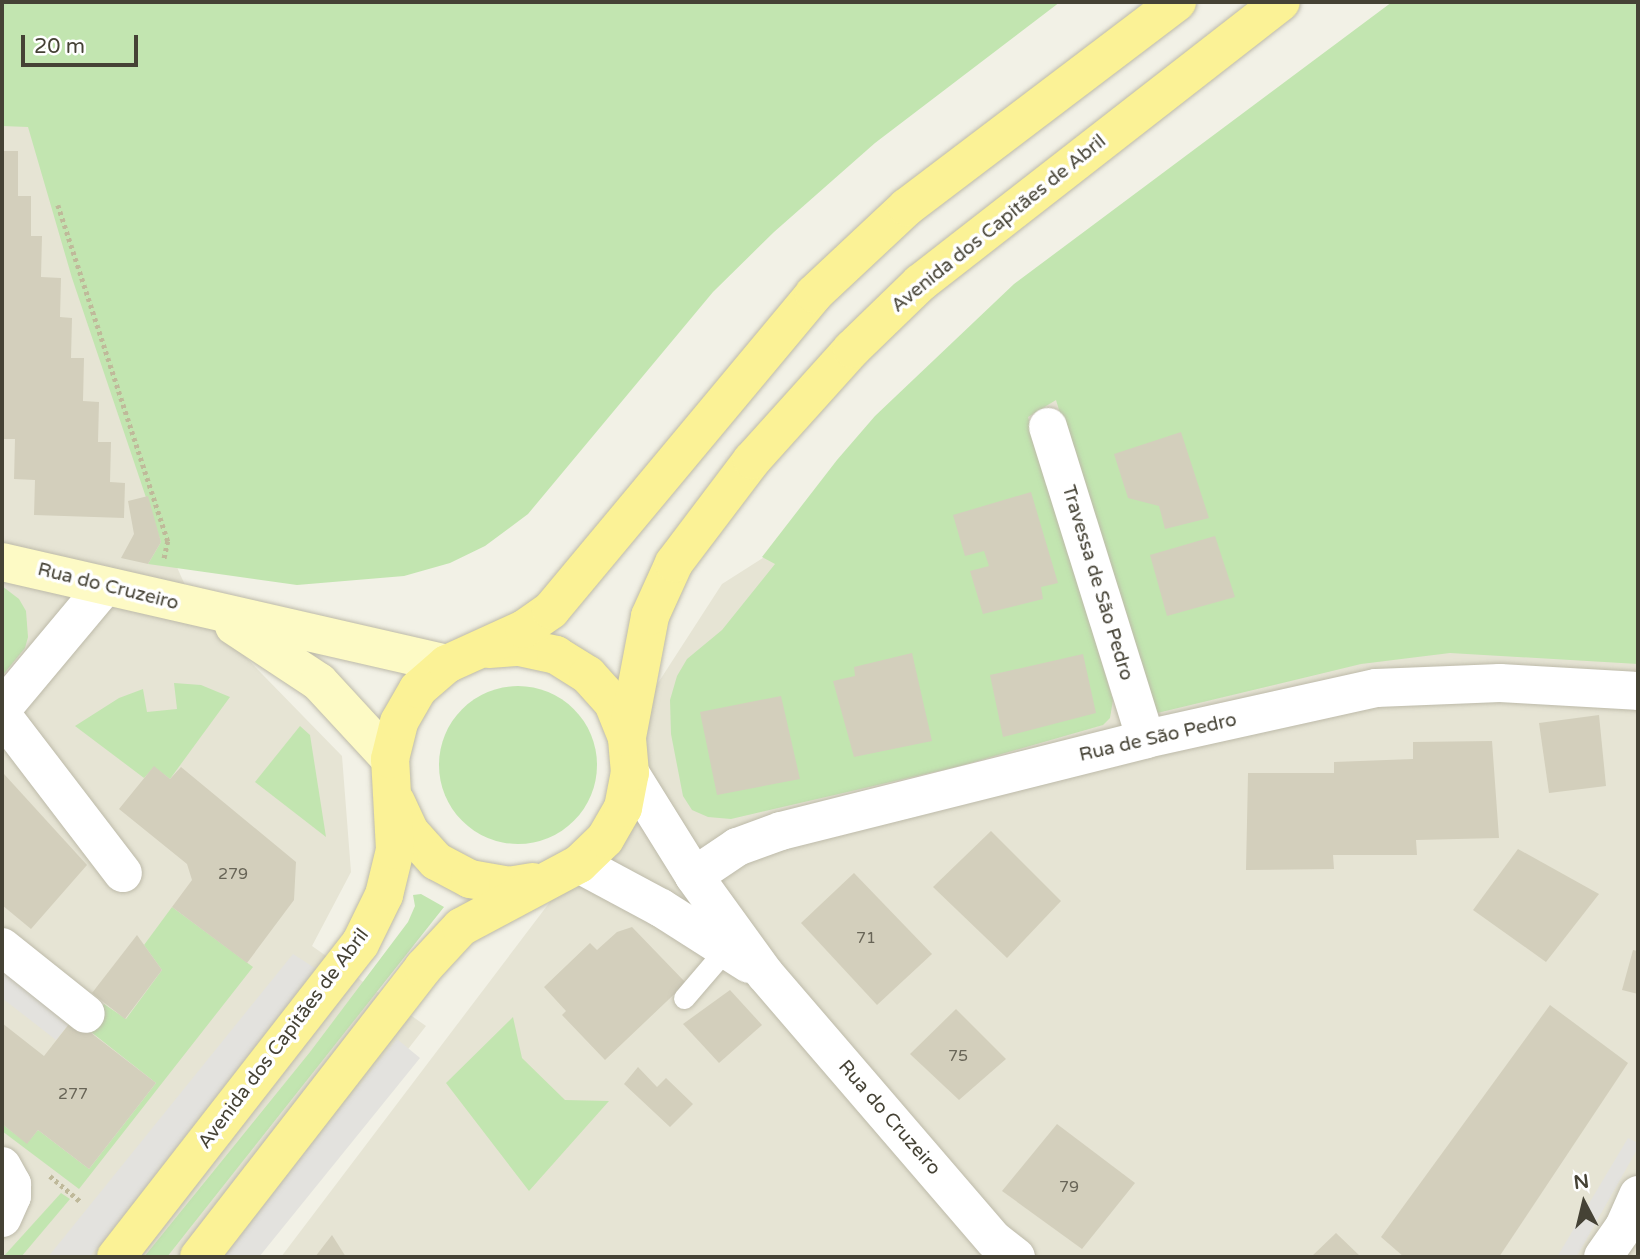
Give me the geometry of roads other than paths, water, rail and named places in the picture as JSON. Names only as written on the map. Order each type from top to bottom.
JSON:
[{"type":"main road","name":"Avenida dos Capitães de Abril","points":[[116,1257],[360,944],[384,895],[395,850],[390,759],[399,722],[418,689],[447,664],[524,629],[570,590],[764,350],[860,249],[908,206],[1177,2]]},
{"type":"main road","name":"Avenida dos Capitães de Abril","points":[[199,1257],[423,968],[461,927],[563,872],[605,839],[623,808],[641,646],[660,590],[712,509],[760,450],[852,348],[920,283],[1282,2]]},
{"type":"main road","name":"Rua do Cruzeiro","points":[[2,562],[215,613],[447,664]]},
{"type":"main road","points":[[215,613],[322,685],[390,759]]},
{"type":"main road","name":"Avenida dos Capitães de Abril","points":[[482,650],[519,647],[556,655],[588,675],[612,703],[629,755]]},
{"type":"main road","name":"Avenida dos Capitães de Abril","points":[[394,797],[410,832],[436,861],[470,879],[508,886],[563,872]]},
{"type":"street","name":"Travessa de São Pedro","points":[[1048,427],[1146,739]]},
{"type":"street","points":[[2,709],[104,587]]},
{"type":"street","name":"Rua de São Pedro","points":[[694,876],[737,847],[781,831],[1146,739],[1376,688],[1500,683],[1638,691]]},
{"type":"street","points":[[2,715],[123,873]]},
{"type":"street","name":"Rua do Cruzeiro","points":[[629,755],[694,876],[765,974],[994,1240],[1016,1257]]},
{"type":"street","name":"Rua do Cruzeiro","points":[[563,872],[726,949],[765,974]]},
{"type":"street","points":[[2,947],[86,1014]]},
{"type":"street","points":[[2,1166],[12,1184],[12,1196],[2,1218]]},
{"type":"lane","points":[[684,998],[726,949]]}]
